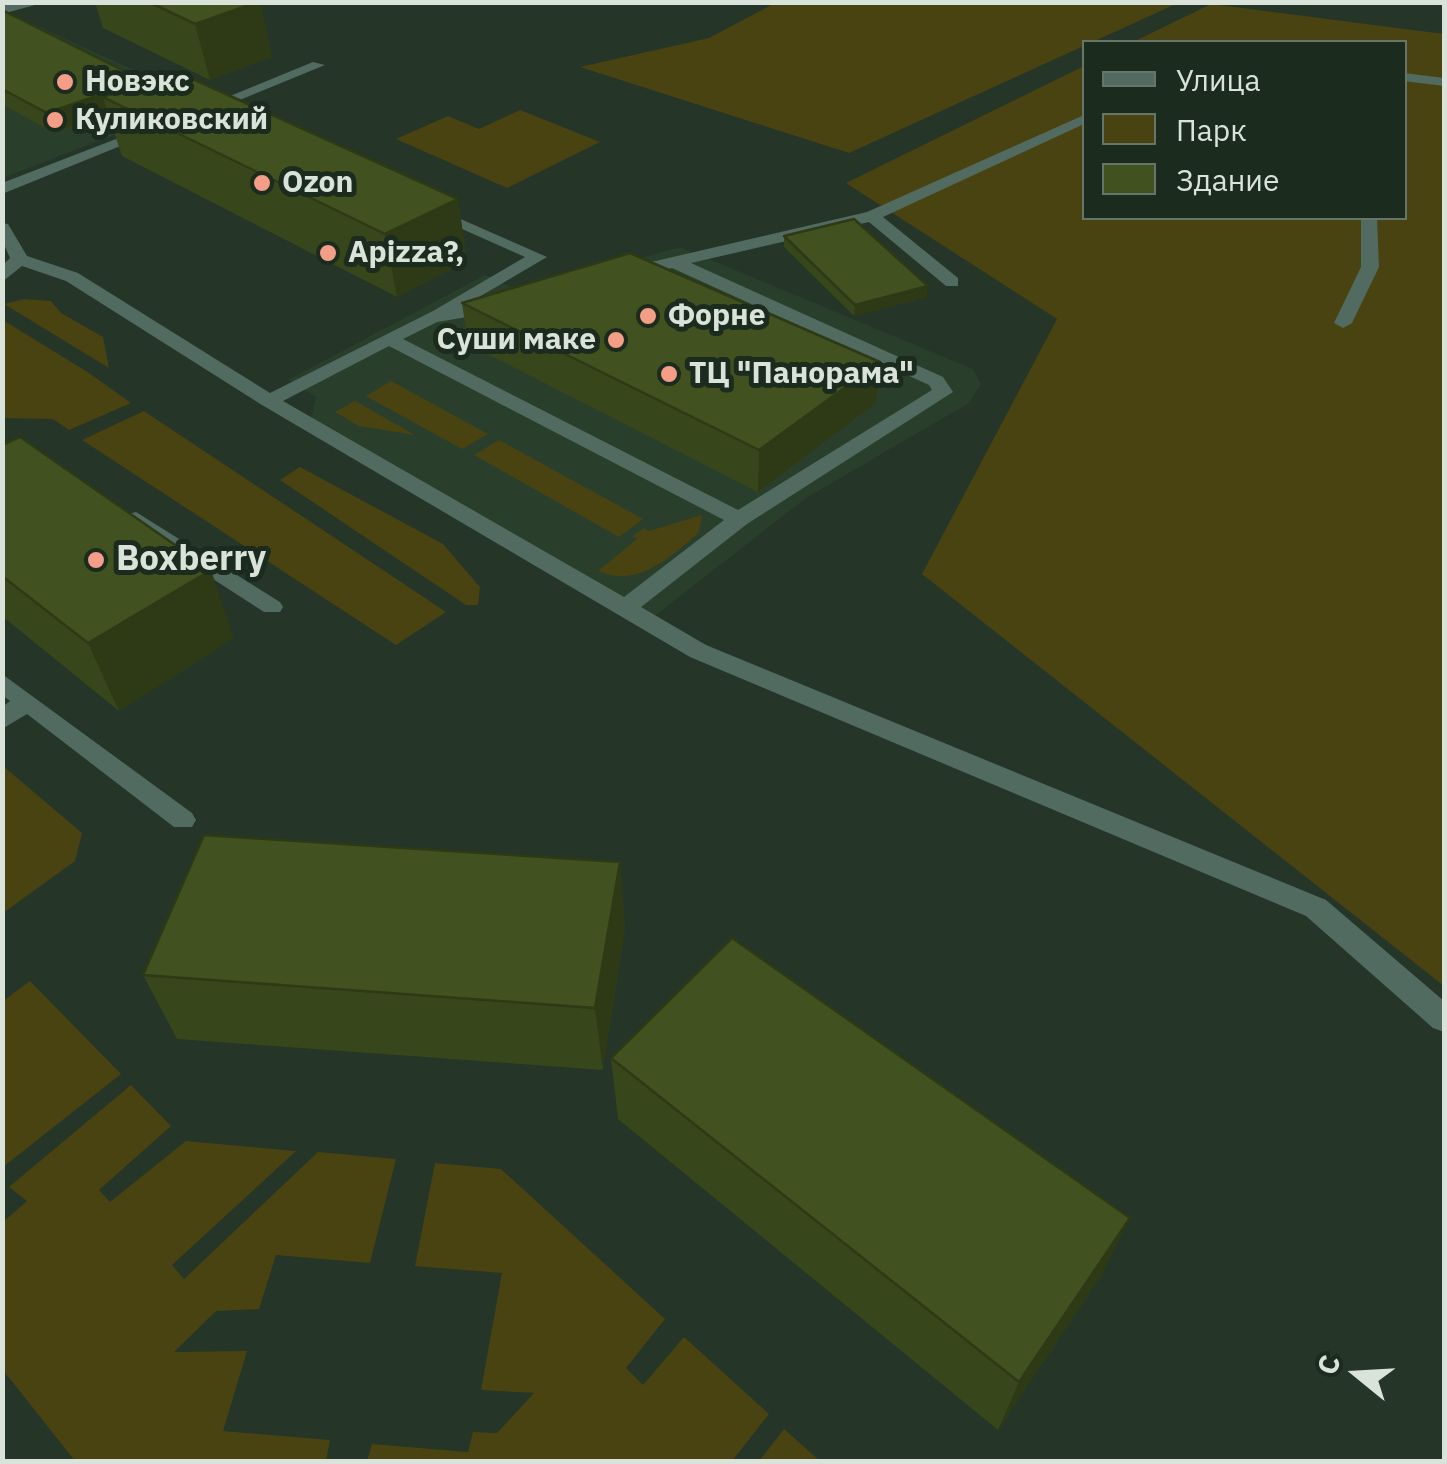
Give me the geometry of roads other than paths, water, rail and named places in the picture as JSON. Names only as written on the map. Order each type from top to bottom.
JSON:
[{"type":"street","points":[[2,10],[40,2]]},
{"type":"street","points":[[190,115],[318,65]]},
{"type":"street","points":[[1407,78],[1444,82]]},
{"type":"street","points":[[208,108],[225,116]]},
{"type":"street","points":[[600,280],[872,216],[1082,120]]},
{"type":"street","points":[[2,189],[156,128]]},
{"type":"street","points":[[268,401],[538,257],[412,203]]},
{"type":"street","points":[[872,216],[952,282]]},
{"type":"street","points":[[1343,322],[1370,268],[1369,220]]},
{"type":"street","points":[[2,228],[18,250],[19,259],[2,277]]},
{"type":"street","points":[[19,259],[72,277],[268,401],[698,651],[1316,908],[1444,1019]]},
{"type":"street","points":[[626,608],[739,519],[942,394],[943,388],[936,381],[672,261]]},
{"type":"street","points":[[432,316],[472,314],[509,304]]},
{"type":"street","points":[[389,338],[739,519]]},
{"type":"street","points":[[124,511],[272,608]]},
{"type":"street","points":[[2,682],[184,820]]},
{"type":"street","points":[[2,720],[27,701]]},
{"type":"place","name":"Новэкс","points":[[65,82]]},
{"type":"place","name":"Куликовский","points":[[55,120]]},
{"type":"place","name":"Ozon","points":[[262,183]]},
{"type":"place","name":"Apizza?,","points":[[328,253]]},
{"type":"place","name":"Форне","points":[[648,316]]},
{"type":"place","name":"Суши маке","points":[[616,340]]},
{"type":"place","name":"ТЦ \"Панорама\"","points":[[669,374]]},
{"type":"place","name":"Boxberry","points":[[96,560]]}]
